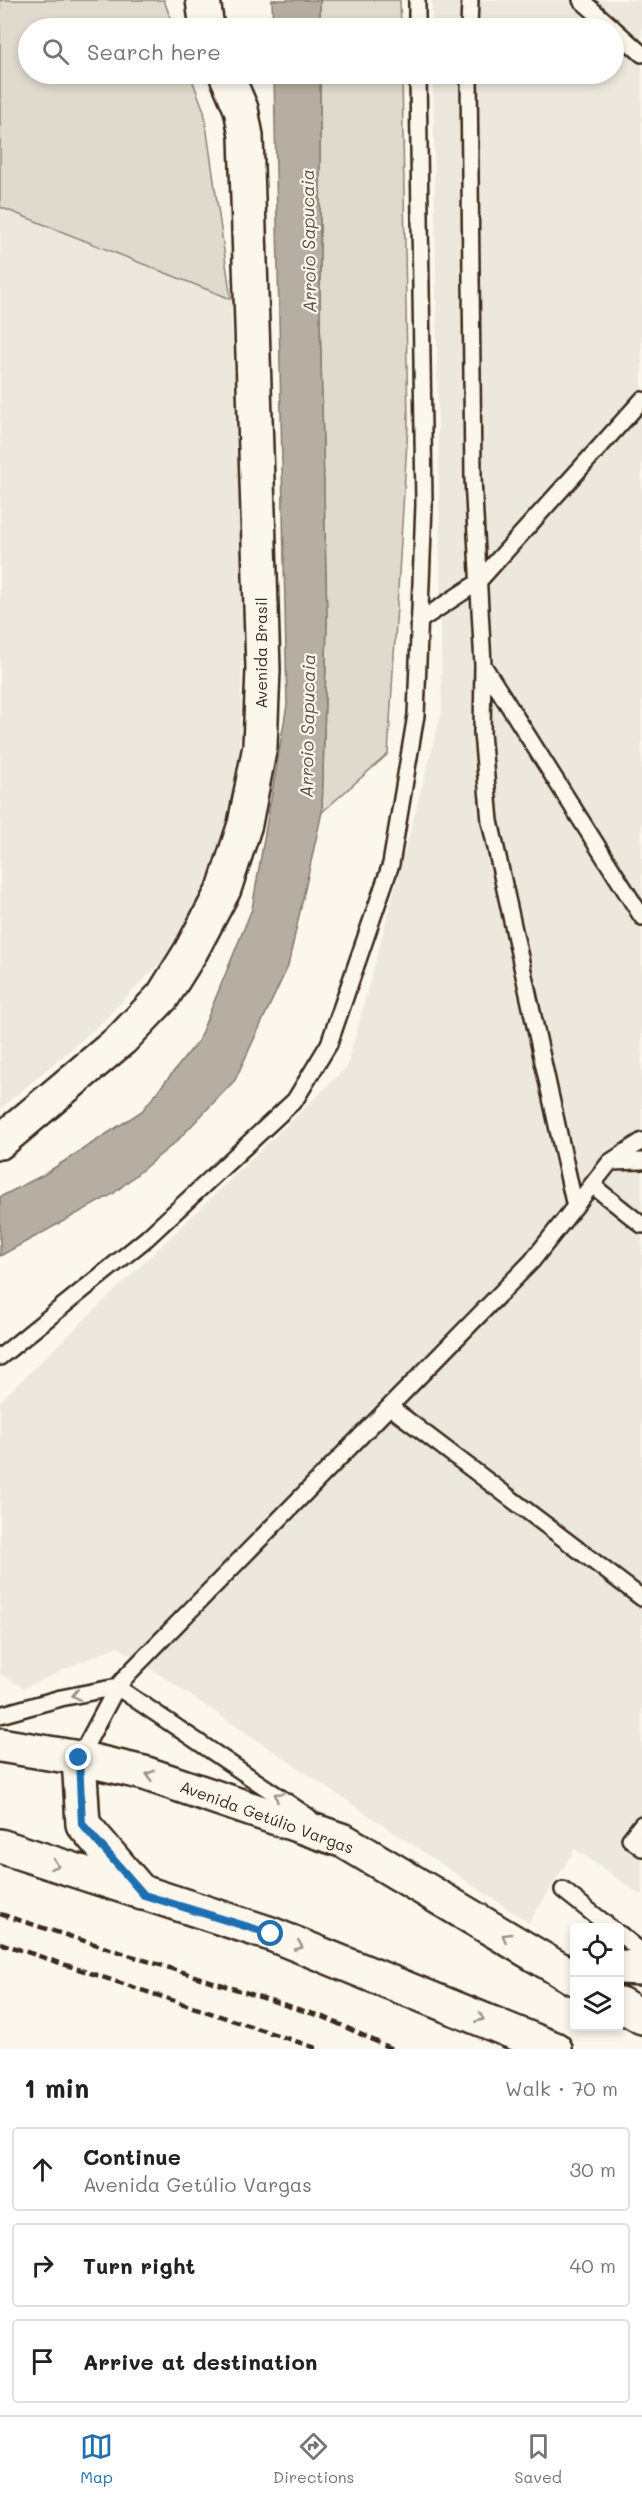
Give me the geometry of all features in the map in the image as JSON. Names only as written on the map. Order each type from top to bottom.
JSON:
[{"type":"main road","points":[[203,0],[206,18]]},
{"type":"main road","name":"Avenida Brasil","points":[[0,1142],[122,1039],[163,996],[191,951],[224,889],[245,824],[260,746],[263,669],[246,136],[241,109],[230,84]]},
{"type":"main road","name":"Avenida Getúlio Vargas","points":[[0,1745],[79,1758],[144,1773],[344,1841],[566,1969]]},
{"type":"main road","points":[[79,1758],[82,1824],[144,1895]]},
{"type":"main road","points":[[0,1846],[144,1895],[271,1934],[555,2049]]},
{"type":"main road","points":[[624,1967],[642,1968]]},
{"type":"main road","points":[[624,2006],[642,2017]]},
{"type":"lane","points":[[417,0],[417,18]]},
{"type":"lane","points":[[470,0],[470,18]]},
{"type":"lane","points":[[581,0],[601,18]]},
{"type":"lane","points":[[624,38],[642,54]]},
{"type":"lane","points":[[0,1357],[147,1238],[295,1100],[329,1044],[391,864],[416,715],[423,504],[418,84]]},
{"type":"lane","points":[[469,84],[473,478],[483,665],[482,733],[490,821],[575,1207]]},
{"type":"lane","points":[[419,621],[477,583],[642,400]]},
{"type":"lane","points":[[483,665],[642,917]]},
{"type":"lane","points":[[79,1758],[117,1687],[532,1261],[610,1162],[642,1141]]},
{"type":"lane","points":[[610,1162],[642,1161]]},
{"type":"lane","points":[[592,1185],[642,1225]]},
{"type":"lane","points":[[390,1407],[642,1598]]},
{"type":"lane","points":[[0,1715],[61,1698],[117,1687],[344,1841]]},
{"type":"lane","points":[[642,1824],[630,1839],[642,1848]]},
{"type":"lane","points":[[563,1890],[605,1923]]},
{"type":"lane","points":[[624,1937],[642,1952]]},
{"type":"shaded area","points":[[0,0],[164,0],[170,18],[18,18],[18,84],[194,84],[204,111],[231,299],[0,207]]},
{"type":"shaded area","points":[[320,0],[400,0],[401,18],[320,18]]},
{"type":"shaded area","points":[[432,0],[642,0],[642,1896],[575,1849],[529,1923],[117,1646],[24,1688],[0,1674],[0,1401],[347,1067],[442,712],[433,84],[624,84],[624,18],[432,18]]},
{"type":"shaded area","points":[[320,84],[402,84],[408,425],[388,754],[322,812],[327,621],[320,317]]},
{"type":"shaded area","points":[[0,207],[231,299],[243,624],[240,744],[223,843],[185,925],[161,962],[96,1028],[0,1109]]},
{"type":"water","points":[[272,0],[320,0],[320,18],[273,18]]},
{"type":"water","name":"Arroio Sapucaia","points":[[274,84],[320,84],[320,317],[327,621],[322,812],[288,966],[235,1080],[177,1141],[113,1194],[0,1256],[0,1197],[43,1175],[142,1111],[198,1041],[252,909],[287,705]]},
{"type":"railway","points":[[0,1914],[326,2018],[392,2049]]},
{"type":"railway","points":[[0,1943],[319,2049]]},
{"type":"route","points":[[79,1758],[82,1824],[144,1895],[271,1934]]}]
